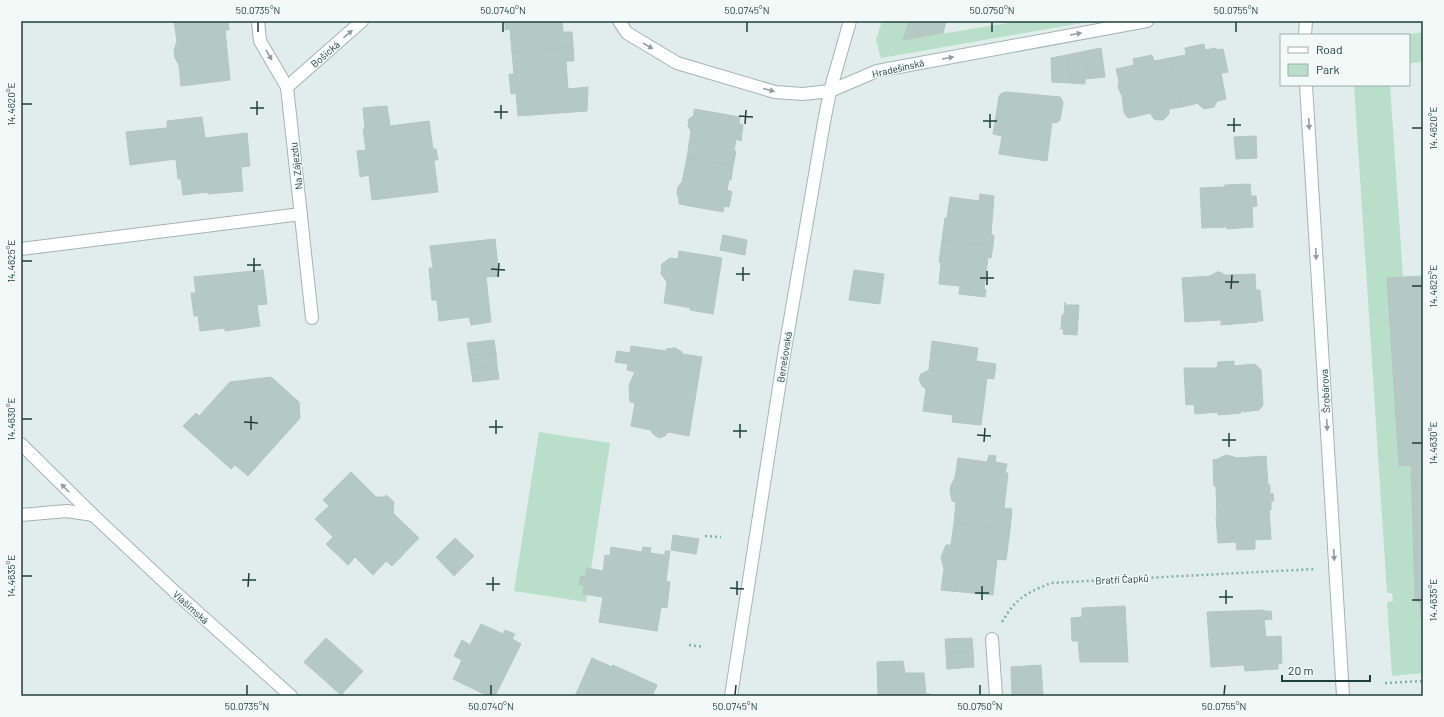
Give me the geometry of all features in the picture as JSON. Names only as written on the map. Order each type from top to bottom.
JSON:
[{"type":"street","name":"Na Zájezdu","points":[[258,21],[260,41],[287,87],[312,318]]},
{"type":"street","name":"Bošická","points":[[287,87],[362,21]]},
{"type":"street","name":"Hradešínská","points":[[619,21],[627,33],[677,63],[775,92],[803,94],[830,91],[877,71],[1147,21]]},
{"type":"street","name":"Benešovská","points":[[731,696],[784,355],[830,91],[850,21]]},
{"type":"street","points":[[1305,34],[1306,21]]},
{"type":"street","name":"Šrobárova","points":[[1306,86],[1343,696]]},
{"type":"street","points":[[21,248],[301,214]]},
{"type":"street","name":"Vlašimská","points":[[21,444],[93,516],[291,696]]},
{"type":"street","points":[[21,516],[67,511],[93,516]]},
{"type":"street","points":[[992,639],[996,696]]},
{"type":"path","points":[[706,536],[721,538]]},
{"type":"path","name":"Bratří Čapků","points":[[992,639],[1010,608],[1028,592],[1051,583],[1335,567]]},
{"type":"path","points":[[689,646],[704,647]]},
{"type":"path","points":[[1385,683],[1423,681]]},
{"type":"green space","points":[[882,21],[909,21],[904,40],[1019,21],[1093,21],[881,58],[876,40]]},
{"type":"green space","points":[[1423,32],[1423,62],[1410,63],[1410,34]]},
{"type":"green space","points":[[1354,86],[1390,86],[1403,277],[1387,278],[1399,465],[1411,465],[1415,601],[1420,603],[1423,628],[1423,673],[1392,676],[1387,602],[1393,601],[1392,593],[1387,593]]},
{"type":"green space","points":[[539,432],[610,443],[586,602],[514,591]]},
{"type":"building","points":[[228,21],[229,30],[225,30],[230,80],[181,86],[179,65],[175,58],[174,50],[177,41],[174,22]]},
{"type":"building","points":[[505,21],[562,21],[563,32],[572,32],[573,47],[512,52],[510,29],[505,30]]},
{"type":"building","points":[[909,21],[946,21],[943,33],[903,40]]},
{"type":"building","points":[[1204,44],[1205,50],[1216,48],[1216,50],[1223,49],[1228,72],[1221,73],[1226,99],[1217,101],[1214,107],[1204,109],[1199,105],[1199,103],[1181,107],[1170,58],[1186,55],[1185,48]]},
{"type":"building","points":[[573,47],[574,61],[566,61],[568,89],[588,87],[587,111],[518,116],[516,93],[511,94],[509,74],[514,74],[512,52]]},
{"type":"building","points":[[1101,48],[1105,77],[1085,79],[1086,51]]},
{"type":"building","points":[[1086,51],[1085,84],[1070,83],[1067,55]]},
{"type":"building","points":[[1067,55],[1070,83],[1052,82],[1051,58]]},
{"type":"building","points":[[1152,55],[1154,61],[1170,58],[1181,107],[1169,109],[1169,114],[1163,120],[1154,119],[1150,113],[1129,118],[1124,112],[1122,96],[1118,87],[1119,81],[1116,69],[1134,65],[1133,59]]},
{"type":"building","points":[[1007,92],[1060,97],[1063,102],[1060,120],[1056,123],[1052,122],[1047,161],[999,154],[1002,136],[993,134],[999,96],[1002,93]]},
{"type":"building","points":[[387,106],[390,126],[429,121],[433,149],[436,149],[438,160],[434,160],[438,192],[372,200],[369,175],[360,177],[357,151],[366,150],[363,129],[365,129],[363,108]]},
{"type":"building","points":[[694,109],[740,117],[739,124],[743,125],[741,141],[736,139],[734,151],[736,152],[733,166],[687,158],[691,131],[688,126],[689,119],[694,115]]},
{"type":"building","points":[[202,117],[205,138],[247,133],[250,166],[241,167],[243,191],[208,194],[208,192],[183,195],[181,179],[178,179],[176,159],[130,165],[126,132],[167,128],[167,121]]},
{"type":"building","points":[[1256,136],[1257,158],[1236,159],[1234,137]]},
{"type":"building","points":[[687,158],[733,166],[731,180],[729,180],[727,190],[732,192],[729,207],[724,206],[723,212],[679,204],[677,193],[678,187],[682,182]]},
{"type":"building","points":[[1250,184],[1251,196],[1256,196],[1257,206],[1252,207],[1253,227],[1227,229],[1227,227],[1202,228],[1200,188]]},
{"type":"building","points":[[980,194],[994,196],[991,235],[994,235],[993,246],[942,240],[950,197],[979,201]]},
{"type":"building","points":[[723,235],[747,240],[745,255],[720,250]]},
{"type":"building","points":[[495,239],[499,276],[486,277],[491,322],[471,325],[469,317],[439,321],[437,300],[432,300],[429,268],[433,268],[430,246]]},
{"type":"building","points":[[942,240],[993,246],[991,258],[988,257],[984,289],[986,290],[985,297],[959,294],[960,286],[939,284],[941,263],[939,262]]},
{"type":"building","points":[[679,251],[722,258],[713,314],[664,303],[667,282],[661,274],[662,264],[670,258],[678,259]]},
{"type":"building","points":[[263,270],[267,304],[257,305],[260,326],[225,331],[225,328],[200,331],[198,316],[194,316],[191,293],[196,293],[194,277]]},
{"type":"building","points":[[854,270],[884,274],[880,304],[849,300]]},
{"type":"building","points":[[1217,272],[1225,275],[1255,274],[1256,290],[1260,290],[1263,321],[1221,325],[1221,320],[1185,322],[1182,278],[1210,276]]},
{"type":"building","points":[[1423,276],[1423,464],[1399,466],[1387,278]]},
{"type":"building","points":[[1065,302],[1066,305],[1079,305],[1077,335],[1063,334],[1064,329],[1061,329]]},
{"type":"building","points":[[494,340],[496,353],[469,356],[467,343]]},
{"type":"building","points":[[932,341],[978,348],[976,361],[996,364],[994,379],[987,378],[981,425],[952,422],[953,415],[923,411],[926,389],[922,386],[919,379],[921,374],[929,370]]},
{"type":"building","points":[[631,346],[666,351],[666,349],[675,348],[682,352],[682,354],[702,357],[689,436],[668,432],[665,436],[659,438],[653,434],[651,430],[631,426],[635,403],[630,402],[629,385],[635,372],[627,370],[628,364],[615,362],[617,351],[630,353]]},
{"type":"building","points":[[496,353],[497,366],[471,369],[469,356]]},
{"type":"building","points":[[1234,361],[1234,366],[1255,364],[1261,370],[1263,405],[1259,410],[1243,412],[1243,410],[1241,413],[1218,415],[1218,412],[1195,414],[1194,404],[1186,405],[1184,368],[1217,368],[1218,362]]},
{"type":"building","points":[[497,366],[499,379],[473,382],[471,369]]},
{"type":"building","points":[[271,377],[299,402],[300,418],[248,476],[235,465],[231,469],[183,426],[196,413],[199,416],[230,382]]},
{"type":"building","points":[[989,455],[996,456],[995,462],[1007,464],[1005,473],[1008,473],[1004,508],[1012,509],[1010,530],[954,523],[956,502],[952,501],[950,490],[955,478],[958,458],[987,462]]},
{"type":"building","points":[[1227,455],[1237,458],[1266,456],[1268,485],[1270,485],[1270,494],[1273,493],[1274,501],[1271,501],[1271,510],[1269,510],[1271,539],[1255,540],[1255,549],[1237,550],[1236,542],[1218,543],[1216,486],[1214,486],[1213,460]]},
{"type":"building","points":[[1423,464],[1422,628],[1420,603],[1415,601],[1411,465]]},
{"type":"building","points":[[351,472],[376,497],[385,497],[386,495],[394,502],[393,513],[419,538],[392,566],[386,561],[373,575],[355,557],[348,565],[326,544],[333,537],[315,519],[329,506],[323,500]]},
{"type":"building","points":[[954,523],[1010,530],[1006,560],[997,559],[993,595],[941,590],[944,569],[941,557],[946,545],[951,545]]},
{"type":"building","points":[[673,535],[699,539],[696,554],[671,550]]},
{"type":"building","points":[[455,538],[474,556],[454,576],[436,557]]},
{"type":"building","points":[[611,547],[642,552],[643,547],[651,548],[650,553],[665,555],[665,551],[670,551],[666,581],[670,582],[667,608],[661,607],[657,631],[599,622],[603,597],[583,594],[584,586],[579,585],[581,576],[585,577],[587,568],[603,571],[605,555],[610,556]]},
{"type":"building","points":[[1125,606],[1128,662],[1080,662],[1078,641],[1072,641],[1071,618],[1082,617],[1082,608]]},
{"type":"building","points":[[1271,611],[1272,619],[1264,620],[1266,637],[1281,636],[1282,663],[1278,664],[1278,669],[1245,671],[1244,665],[1211,667],[1207,612]]},
{"type":"building","points":[[481,624],[503,634],[505,630],[515,634],[512,639],[521,644],[495,696],[488,696],[453,679],[462,660],[454,656],[462,640],[470,645]]},
{"type":"building","points":[[326,638],[363,671],[341,695],[304,662]]},
{"type":"building","points":[[972,638],[973,651],[946,653],[945,639]]},
{"type":"building","points":[[973,651],[974,667],[947,669],[946,653]]},
{"type":"building","points":[[592,658],[612,667],[613,665],[657,685],[652,696],[575,696]]},
{"type":"building","points":[[903,661],[905,673],[924,673],[926,694],[931,694],[931,696],[878,696],[877,662]]},
{"type":"building","points":[[1041,665],[1043,696],[1012,696],[1011,667]]}]
